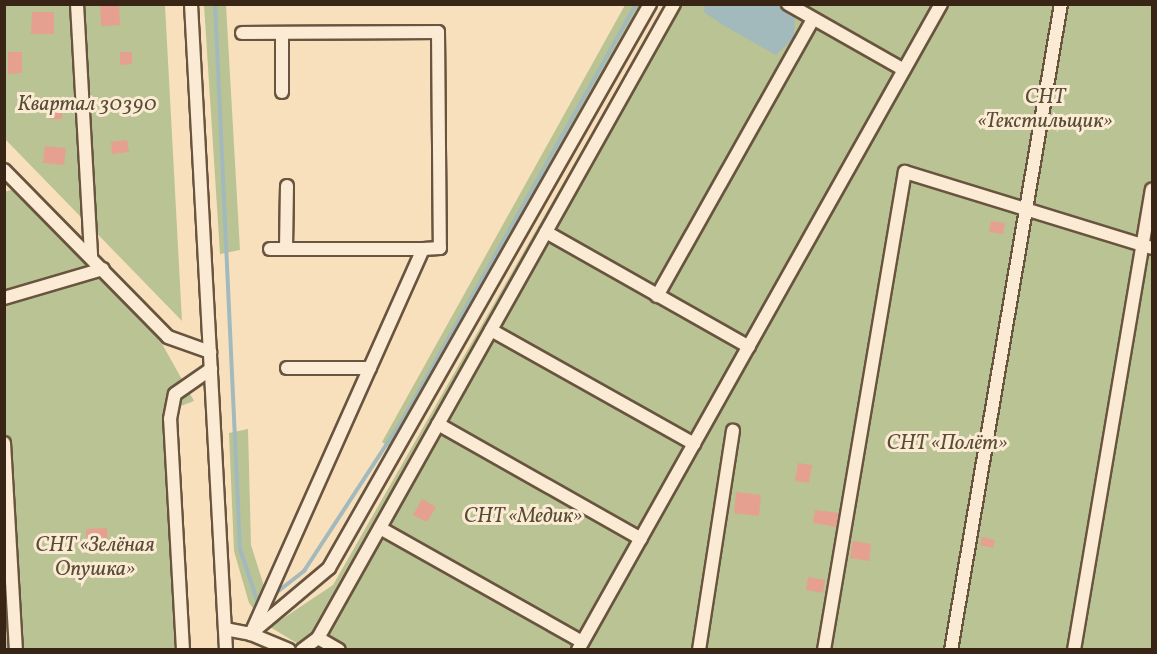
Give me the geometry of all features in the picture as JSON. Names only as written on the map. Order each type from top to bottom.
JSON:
[{"type":"street","points":[[77,4],[91,257]]},
{"type":"street","points":[[191,4],[226,650]]},
{"type":"street","points":[[251,634],[329,568],[650,4]]},
{"type":"street","points":[[302,650],[318,638],[674,4]]},
{"type":"street","points":[[788,4],[904,70]]},
{"type":"street","points":[[380,528],[580,646],[941,4]]},
{"type":"street","points":[[951,650],[1061,4]]},
{"type":"street","points":[[657,296],[813,19]]},
{"type":"street","points":[[242,33],[438,32],[440,248],[270,249]]},
{"type":"street","points":[[282,33],[282,92]]},
{"type":"street","points":[[4,170],[168,337],[210,352]]},
{"type":"street","points":[[824,650],[905,172],[1148,246]]},
{"type":"street","points":[[286,249],[287,186]]},
{"type":"street","points":[[1074,650],[1148,246],[1152,190]]},
{"type":"street","points":[[546,232],[749,347]]},
{"type":"street","points":[[251,634],[423,249]]},
{"type":"street","points":[[4,298],[103,269]]},
{"type":"street","points":[[491,330],[694,444]]},
{"type":"street","points":[[287,368],[370,368]]},
{"type":"street","points":[[183,650],[170,419],[175,393],[211,369]]},
{"type":"street","points":[[438,424],[641,539]]},
{"type":"street","points":[[699,650],[733,431]]},
{"type":"street","points":[[4,444],[16,650]]},
{"type":"street","points":[[225,629],[251,634],[289,650]]},
{"type":"street","points":[[318,638],[339,650]]},
{"type":"green space","name":"Квартал 30390","points":[[4,5],[165,5],[182,321],[5,139]]},
{"type":"green space","points":[[204,5],[226,5],[240,250],[220,254]]},
{"type":"green space","points":[[625,5],[642,5],[392,449],[382,442]]},
{"type":"green space","points":[[665,5],[1152,5],[1152,649],[308,650],[270,627],[333,585]]},
{"type":"green space","name":"СНТ «Зелёная Опушка»","points":[[15,189],[156,333],[194,401],[176,408],[189,649],[5,650],[4,192]]},
{"type":"green space","points":[[248,429],[251,545],[269,602],[259,616],[249,603],[234,551],[229,433]]},
{"type":"water","points":[[705,5],[777,5],[795,15],[794,38],[776,55],[721,24],[704,12]]},
{"type":"building","points":[[100,4],[119,4],[120,25],[101,26]]},
{"type":"building","points":[[32,12],[54,12],[54,34],[31,34]]},
{"type":"building","points":[[8,52],[22,52],[22,73],[8,74]]},
{"type":"building","points":[[120,52],[132,52],[132,64],[120,65]]},
{"type":"building","points":[[50,103],[63,104],[62,119],[50,119]]},
{"type":"building","points":[[127,140],[129,152],[112,154],[111,142]]},
{"type":"building","points":[[45,146],[66,148],[64,165],[43,163]]},
{"type":"building","points":[[991,221],[1005,223],[1003,234],[989,232]]},
{"type":"building","points":[[798,463],[812,465],[809,483],[795,481]]},
{"type":"building","points":[[736,492],[761,495],[759,516],[734,513]]},
{"type":"building","points":[[422,499],[436,507],[427,522],[413,515]]},
{"type":"building","points":[[815,510],[840,513],[837,527],[813,523]]},
{"type":"building","points":[[107,528],[108,545],[87,546],[86,529]]},
{"type":"building","points":[[982,537],[995,540],[993,548],[980,545]]},
{"type":"building","points":[[853,541],[871,544],[869,561],[850,558]]},
{"type":"building","points":[[808,577],[825,580],[823,593],[806,590]]},
{"type":"waterway","points":[[215,4],[240,549],[259,606]]},
{"type":"waterway","points":[[272,596],[304,571],[405,416],[636,4]]},
{"type":"park label","name":"СНТ «Текстильщик»","points":[[1045,110]]},
{"type":"park label","name":"СНТ «Полёт»","points":[[947,444]]},
{"type":"park label","name":"СНТ «Медик»","points":[[523,517]]}]
